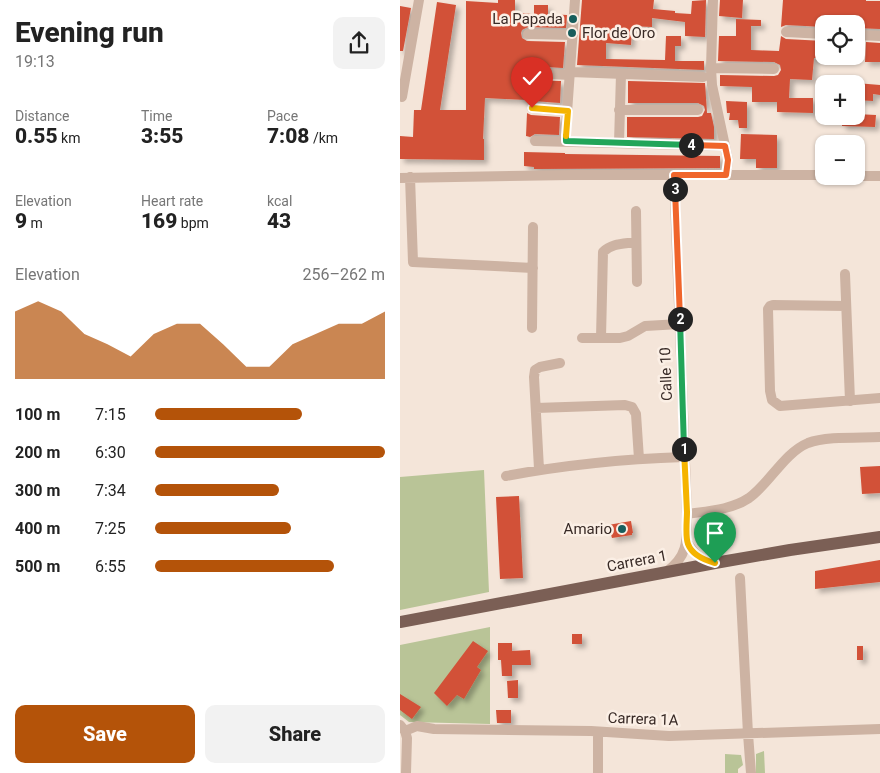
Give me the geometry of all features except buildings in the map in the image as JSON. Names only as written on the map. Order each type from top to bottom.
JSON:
[{"type":"main road","name":"Carrera 1","points":[[400,622],[715,563],[880,537]]},
{"type":"street","points":[[402,96],[420,0]]},
{"type":"street","points":[[566,141],[575,0]]},
{"type":"street","points":[[713,0],[712,85],[728,160],[726,175]]},
{"type":"street","points":[[786,32],[815,34]]},
{"type":"street","points":[[528,34],[573,35]]},
{"type":"street","points":[[865,35],[880,36]]},
{"type":"street","points":[[711,68],[774,69]]},
{"type":"street","points":[[530,73],[703,77]]},
{"type":"street","points":[[619,143],[621,74]]},
{"type":"street","points":[[532,108],[568,111]]},
{"type":"street","points":[[619,110],[698,110]]},
{"type":"street","points":[[535,140],[725,146]]},
{"type":"street","points":[[533,268],[413,262],[405,178],[674,175],[815,176]]},
{"type":"street","name":"Calle 10","points":[[674,175],[687,542]]},
{"type":"street","points":[[865,176],[880,176]]},
{"type":"street","points":[[636,211],[637,282]]},
{"type":"street","points":[[532,328],[534,227]]},
{"type":"street","points":[[601,338],[603,252],[614,245],[636,242]]},
{"type":"street","points":[[845,274],[850,401]]},
{"type":"street","points":[[846,306],[770,306],[768,309],[770,392],[772,400],[780,406],[880,398]]},
{"type":"street","points":[[582,338],[620,338],[628,336],[645,326],[680,324]]},
{"type":"street","points":[[540,469],[535,370],[540,367],[560,364]]},
{"type":"street","points":[[536,408],[625,405],[632,407],[636,414],[639,459]]},
{"type":"street","points":[[687,514],[728,507],[747,499],[762,486],[794,451],[808,443],[823,439],[880,437]]},
{"type":"street","points":[[506,476],[540,469],[639,459],[684,457]]},
{"type":"street","points":[[687,542],[691,550],[698,557],[715,563]]},
{"type":"street","points":[[666,572],[678,562],[687,542]]},
{"type":"street","points":[[740,578],[751,773]]},
{"type":"street","name":"Carrera 1A","points":[[403,728],[419,722],[434,729],[598,732],[669,736],[880,730]]},
{"type":"street","points":[[403,728],[407,738],[406,773]]},
{"type":"street","points":[[598,732],[598,773]]},
{"type":"green space","points":[[484,470],[489,592],[400,610],[400,477]]},
{"type":"green space","points":[[490,627],[490,724],[409,722],[400,715],[400,645]]},
{"type":"green space","points":[[764,751],[765,773],[756,773],[756,754]]},
{"type":"green space","points":[[725,754],[741,755],[743,765],[738,769],[738,773],[725,773]]},
{"type":"place","name":"La Papada","points":[[573,19]]},
{"type":"place","name":"Flor de Oro","points":[[572,33]]},
{"type":"place","name":"Amario","points":[[622,529]]},
{"type":"route","points":[[532,108],[568,111],[566,141],[725,146],[728,160],[726,175],[674,175],[687,542],[691,550],[698,557],[715,563]]}]
